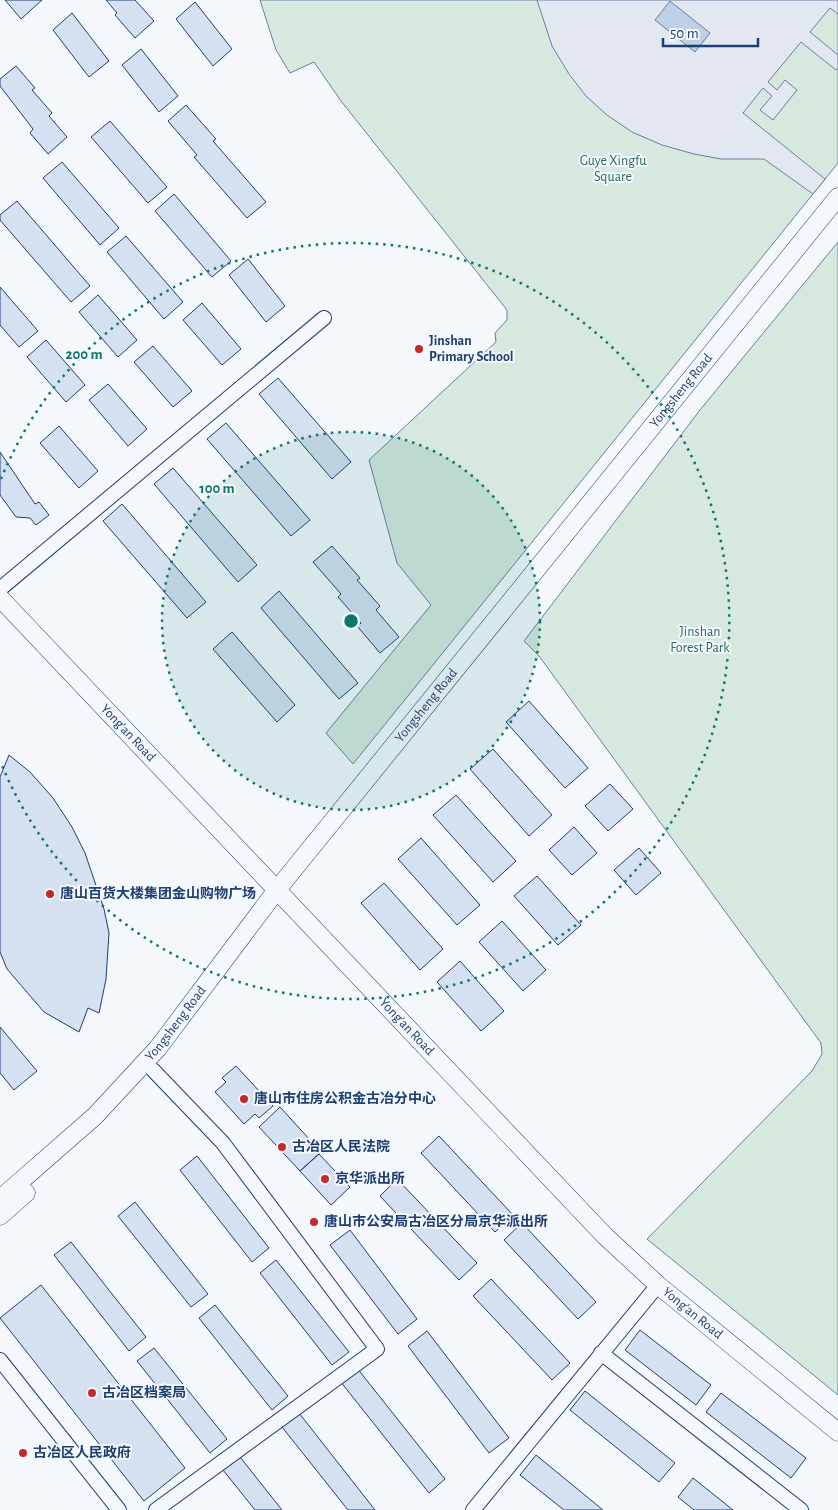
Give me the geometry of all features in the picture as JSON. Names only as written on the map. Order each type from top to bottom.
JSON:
[{"type":"main road","name":"Yongsheng Road","points":[[0,1199],[95,1116],[158,1048],[838,197]]},
{"type":"main road","name":"Yongsheng Road","points":[[0,1216],[107,1119],[153,1070],[280,894],[838,214]]},
{"type":"main road","name":"Yong'an Road","points":[[0,598],[606,1236],[658,1284],[838,1432]]},
{"type":"street","points":[[0,589],[324,318]]},
{"type":"street","points":[[153,1070],[223,1143],[377,1349],[156,1510]]},
{"type":"street","points":[[473,1510],[658,1284]]},
{"type":"street","points":[[601,1353],[801,1510]]},
{"type":"street","points":[[0,1360],[118,1510]]},
{"type":"green space","name":"Guye Xingfu Square","points":[[260,0],[838,0],[838,163],[353,764],[326,733],[431,605],[397,563],[369,460],[496,342],[495,333],[507,320],[507,310],[341,101],[314,62],[290,73],[276,50]]},
{"type":"green space","name":"Jinshan Forest Park","points":[[838,242],[838,1395],[647,1239],[812,1071],[822,1054],[821,1043],[539,656],[524,641],[700,410]]},
{"type":"shaded area","points":[[537,0],[838,0],[838,14],[830,8],[810,32],[838,55],[838,68],[836,70],[801,42],[768,82],[777,90],[785,80],[797,90],[773,120],[760,110],[772,96],[763,88],[743,113],[825,179],[813,194],[764,159],[721,159],[694,154],[662,145],[632,132],[607,115],[586,96],[569,74],[552,46]]},
{"type":"water","points":[[670,1],[710,33],[695,52],[655,20]]},
{"type":"building","points":[[5,0],[42,0],[21,19]]},
{"type":"building","points":[[106,0],[135,0],[154,21],[135,38],[115,15],[117,13]]},
{"type":"building","points":[[195,2],[232,49],[213,66],[176,19]]},
{"type":"building","points":[[72,13],[109,61],[89,77],[53,30]]},
{"type":"building","points":[[141,49],[178,96],[159,112],[122,65]]},
{"type":"building","points":[[16,66],[35,88],[32,90],[52,113],[49,116],[67,137],[48,154],[30,133],[33,129],[0,86],[0,79]]},
{"type":"building","points":[[186,105],[216,139],[213,141],[266,202],[247,218],[194,157],[197,155],[168,121]]},
{"type":"building","points":[[110,121],[167,187],[148,203],[91,137]]},
{"type":"building","points":[[62,162],[119,228],[100,245],[43,178]]},
{"type":"building","points":[[174,194],[231,261],[212,277],[155,211]]},
{"type":"building","points":[[17,201],[90,286],[71,302],[0,220],[0,215]]},
{"type":"building","points":[[126,236],[183,302],[164,319],[107,252]]},
{"type":"building","points":[[248,259],[285,306],[266,322],[229,275]]},
{"type":"building","points":[[0,287],[38,331],[19,347],[0,325]]},
{"type":"building","points":[[98,295],[137,340],[118,357],[79,312]]},
{"type":"building","points":[[202,303],[241,349],[222,365],[183,320]]},
{"type":"building","points":[[46,340],[85,385],[66,402],[27,357]]},
{"type":"building","points":[[153,346],[192,391],[173,407],[134,362]]},
{"type":"building","points":[[278,378],[351,462],[332,479],[259,394]]},
{"type":"building","points":[[108,384],[147,429],[128,446],[89,400]]},
{"type":"building","points":[[226,423],[310,520],[291,536],[207,439]]},
{"type":"building","points":[[59,426],[98,471],[79,488],[40,443]]},
{"type":"building","points":[[0,452],[35,504],[39,502],[49,515],[36,525],[30,518],[16,517],[0,495]]},
{"type":"building","points":[[173,468],[257,565],[238,582],[154,484]]},
{"type":"building","points":[[122,504],[206,602],[187,618],[103,521]]},
{"type":"building","points":[[332,546],[360,578],[357,580],[380,606],[376,610],[399,637],[380,653],[357,626],[361,623],[338,597],[341,594],[313,562]]},
{"type":"building","points":[[279,591],[358,683],[339,699],[261,608]]},
{"type":"building","points":[[232,632],[295,705],[277,722],[213,649]]},
{"type":"building","points":[[529,701],[588,768],[565,788],[506,722]]},
{"type":"building","points":[[493,749],[552,815],[529,836],[470,769]]},
{"type":"building","name":"唐山百货大楼集团金山购物广场","points":[[9,755],[30,772],[53,798],[72,827],[85,853],[104,909],[109,933],[106,979],[99,1013],[88,1008],[79,1032],[44,1012],[7,969],[0,952],[0,777]]},
{"type":"building","points":[[610,784],[633,809],[608,831],[585,806]]},
{"type":"building","points":[[456,795],[516,861],[493,882],[433,815]]},
{"type":"building","points":[[574,827],[597,853],[572,875],[549,850]]},
{"type":"building","points":[[421,838],[480,905],[457,925],[398,859]]},
{"type":"building","points":[[639,848],[661,873],[636,895],[614,870]]},
{"type":"building","points":[[537,876],[581,925],[558,945],[514,896]]},
{"type":"building","points":[[384,883],[443,949],[420,970],[361,903]]},
{"type":"building","points":[[502,921],[546,970],[523,991],[479,942]]},
{"type":"building","points":[[460,961],[504,1011],[481,1031],[437,982]]},
{"type":"building","points":[[0,1027],[37,1071],[14,1090],[0,1073]]},
{"type":"building","name":"唐山市住房公积金古冶分中心","points":[[236,1066],[273,1106],[259,1118],[255,1114],[244,1124],[215,1092],[226,1082],[222,1078]]},
{"type":"building","points":[[280,1107],[321,1152],[300,1171],[259,1127]]},
{"type":"building","points":[[439,1136],[513,1215],[495,1232],[421,1153]]},
{"type":"building","name":"京华派出所","points":[[319,1154],[350,1187],[331,1205],[300,1171]]},
{"type":"building","points":[[197,1156],[269,1248],[252,1262],[180,1170]]},
{"type":"building","points":[[397,1179],[477,1263],[459,1280],[380,1196]]},
{"type":"building","points":[[135,1202],[208,1294],[191,1307],[118,1216]]},
{"type":"building","points":[[522,1223],[596,1302],[578,1319],[504,1240]]},
{"type":"building","points":[[350,1230],[417,1319],[398,1334],[330,1245]]},
{"type":"building","points":[[71,1242],[146,1337],[129,1351],[54,1255]]},
{"type":"building","points":[[276,1260],[349,1352],[332,1365],[260,1273]]},
{"type":"building","points":[[491,1279],[570,1363],[552,1380],[473,1296]]},
{"type":"building","name":"古冶区档案局","points":[[41,1285],[185,1468],[144,1501],[0,1318]]},
{"type":"building","points":[[215,1305],[288,1396],[272,1410],[199,1318]]},
{"type":"building","points":[[640,1330],[711,1385],[696,1405],[625,1350]]},
{"type":"building","points":[[427,1331],[509,1438],[489,1453],[408,1346]]},
{"type":"building","points":[[154,1348],[227,1439],[210,1453],[137,1361]]},
{"type":"building","points":[[357,1368],[445,1479],[429,1493],[340,1381]]},
{"type":"building","points":[[585,1391],[675,1463],[659,1482],[570,1410]]},
{"type":"building","points":[[721,1393],[806,1458],[791,1478],[706,1412]]},
{"type":"building","points":[[299,1413],[375,1510],[348,1510],[282,1427]]},
{"type":"building","points":[[536,1455],[603,1510],[564,1510],[520,1475]]},
{"type":"building","points":[[240,1457],[282,1510],[255,1510],[223,1470]]},
{"type":"building","points":[[693,1478],[733,1510],[694,1510],[678,1497]]},
{"type":"place","name":"Jinshan Primary School","points":[[419,349]]},
{"type":"place","name":"唐山百货大楼集团金山购物广场","points":[[50,894]]},
{"type":"place","name":"唐山市住房公积金古冶分中心","points":[[244,1099]]},
{"type":"place","name":"古冶区人民法院","points":[[282,1147]]},
{"type":"place","name":"京华派出所","points":[[325,1179]]},
{"type":"place","name":"唐山市公安局古冶区分局京华派出所","points":[[314,1222]]},
{"type":"place","name":"古冶区档案局","points":[[92,1393]]},
{"type":"place","name":"古冶区人民政府","points":[[23,1453]]}]
